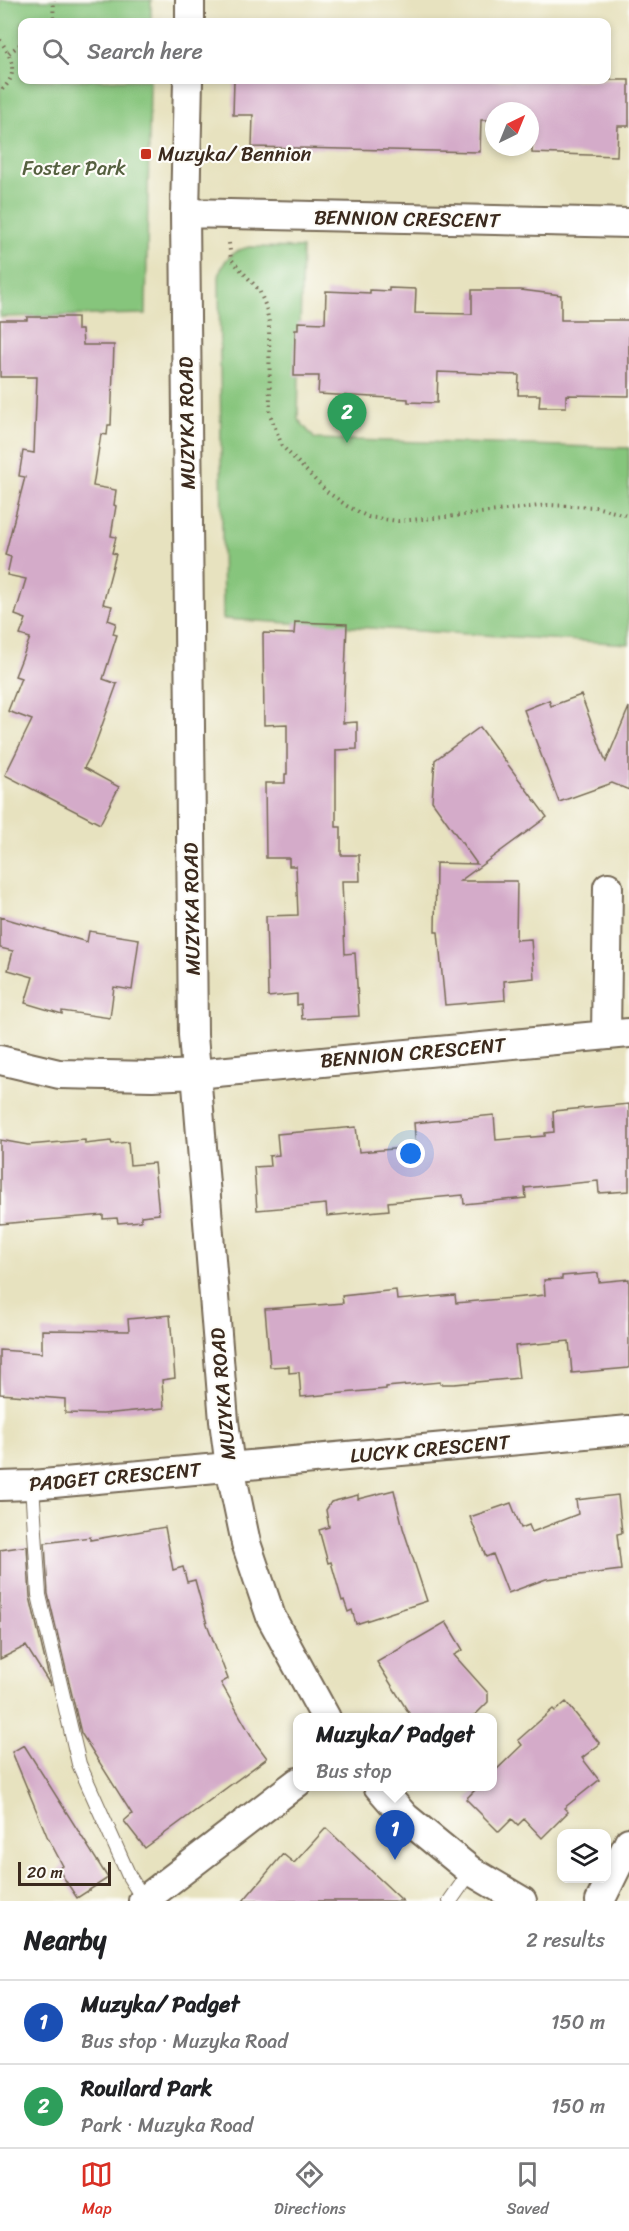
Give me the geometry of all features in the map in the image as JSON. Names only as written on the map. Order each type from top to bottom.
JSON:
[{"type":"street","points":[[190,0],[190,18]]},
{"type":"street","name":"MUZYKA ROAD","points":[[188,84],[184,213],[193,1035],[223,1410],[230,1467],[246,1543],[271,1617],[323,1713]]},
{"type":"street","name":"BENNION CRESCENT","points":[[184,213],[629,223]]},
{"type":"street","points":[[608,887],[618,1034]]},
{"type":"street","name":"BENNION CRESCENT","points":[[0,1060],[59,1074],[152,1076],[196,1074],[618,1034]]},
{"type":"street","name":"LUCYK CRESCENT","points":[[230,1467],[629,1430]]},
{"type":"street","name":"PADGET CRESCENT","points":[[0,1486],[230,1467]]},
{"type":"street","points":[[144,1900],[293,1785]]},
{"type":"street","points":[[382,1791],[405,1817],[471,1871],[522,1901]]},
{"type":"street","points":[[600,1901],[629,1842]]},
{"type":"lane","points":[[32,1485],[39,1595],[79,1764],[129,1876],[144,1900]]},
{"type":"lane","points":[[450,1901],[471,1871]]},
{"type":"path","points":[[53,18],[54,0]]},
{"type":"path","points":[[0,40],[9,53],[14,70],[10,81],[0,91]]},
{"type":"path","points":[[9,53],[18,46]]},
{"type":"path","points":[[230,215],[231,259],[259,290],[266,307],[269,323],[270,414],[282,446],[326,491],[368,517],[398,521],[548,505],[596,507],[629,516]]},
{"type":"green space","name":"Foster Park","points":[[0,0],[151,0],[151,18],[18,18],[18,84],[150,84],[146,314],[0,317]]},
{"type":"green space","points":[[249,247],[302,248],[298,419],[315,439],[629,448],[629,644],[223,619],[219,277],[229,257]]},
{"type":"building","points":[[611,80],[629,80],[629,126],[618,126],[617,156],[539,153],[539,102],[485,102],[485,120],[481,120],[480,152],[252,147],[253,115],[233,115],[234,84],[611,84]]},
{"type":"building","points":[[389,288],[416,289],[415,313],[472,314],[472,290],[521,290],[561,295],[561,320],[629,320],[629,396],[566,395],[566,407],[539,407],[540,395],[518,395],[519,375],[438,372],[437,403],[408,402],[408,399],[318,394],[319,376],[294,376],[295,330],[298,330],[298,322],[325,323],[326,291],[370,293],[370,290],[389,291]]},
{"type":"building","points":[[27,317],[77,317],[77,330],[82,330],[83,345],[114,345],[111,425],[108,425],[107,435],[101,434],[93,486],[116,490],[111,536],[116,537],[112,553],[116,554],[103,604],[112,606],[108,620],[116,623],[113,634],[117,635],[103,679],[117,684],[92,753],[84,768],[119,787],[100,824],[5,775],[32,720],[8,711],[21,678],[15,676],[30,638],[20,635],[26,619],[15,615],[26,579],[7,575],[11,557],[5,555],[25,477],[19,476],[23,451],[34,453],[37,377],[0,377],[0,320],[27,320]]},
{"type":"building","points":[[295,622],[347,624],[343,723],[357,722],[357,749],[336,750],[336,827],[341,827],[341,855],[359,855],[360,881],[342,881],[345,954],[355,953],[359,1016],[302,1019],[301,1004],[297,1005],[297,994],[268,997],[266,916],[298,915],[296,866],[289,866],[289,858],[266,858],[265,783],[285,783],[287,724],[264,725],[263,633],[294,634]]},
{"type":"building","points":[[581,695],[606,762],[629,707],[629,790],[612,783],[559,802],[524,710],[549,700],[551,706]]},
{"type":"building","points":[[480,727],[547,817],[460,881],[517,881],[516,940],[531,939],[534,978],[504,981],[505,1000],[445,1005],[438,932],[435,932],[436,863],[477,864],[432,801],[435,760]]},
{"type":"building","points":[[0,917],[87,942],[89,931],[139,939],[132,990],[114,987],[110,1018],[62,1011],[62,1014],[25,1003],[33,977],[8,970],[13,951],[0,948]]},
{"type":"building","points":[[629,1104],[629,1191],[599,1193],[598,1181],[525,1188],[526,1198],[464,1204],[463,1195],[388,1202],[389,1210],[327,1216],[326,1204],[257,1210],[254,1167],[270,1166],[269,1156],[279,1155],[277,1134],[356,1127],[359,1152],[416,1147],[414,1123],[494,1115],[496,1140],[545,1136],[545,1133],[554,1132],[553,1111]]},
{"type":"building","points":[[0,1140],[28,1145],[85,1140],[85,1144],[128,1142],[130,1165],[154,1163],[159,1214],[141,1216],[141,1221],[118,1223],[117,1218],[103,1219],[103,1215],[0,1224]]},
{"type":"building","points":[[598,1273],[599,1282],[629,1279],[629,1368],[572,1373],[569,1341],[515,1346],[519,1378],[454,1384],[440,1384],[440,1382],[301,1397],[299,1372],[289,1373],[289,1366],[270,1367],[265,1309],[343,1303],[342,1296],[396,1290],[397,1300],[455,1295],[456,1303],[545,1295],[544,1280]]},
{"type":"building","points":[[170,1315],[175,1378],[162,1380],[164,1408],[103,1414],[65,1413],[65,1399],[0,1394],[0,1350],[42,1353],[42,1330],[129,1331],[128,1319]]},
{"type":"building","points":[[394,1490],[403,1528],[427,1601],[356,1624],[352,1610],[348,1612],[344,1600],[342,1601],[319,1530],[329,1527],[326,1510],[331,1502],[358,1495],[358,1499]]},
{"type":"building","points":[[618,1495],[622,1533],[617,1534],[621,1570],[546,1579],[508,1593],[493,1554],[486,1557],[470,1517],[511,1503],[521,1528],[529,1525],[532,1532],[578,1514],[576,1500]]},
{"type":"building","points":[[165,1527],[173,1570],[183,1567],[187,1582],[195,1580],[207,1624],[228,1679],[221,1683],[255,1742],[267,1758],[145,1848],[124,1821],[132,1814],[81,1733],[48,1594],[45,1543],[90,1537],[90,1540]]},
{"type":"building","points":[[27,1546],[30,1597],[51,1686],[26,1646],[0,1659],[0,1550]]},
{"type":"building","points":[[446,1622],[463,1650],[454,1655],[488,1693],[488,1702],[477,1713],[409,1713],[377,1662]]},
{"type":"building","points":[[566,1702],[600,1744],[582,1758],[599,1780],[564,1808],[568,1812],[542,1838],[524,1819],[518,1825],[512,1819],[499,1832],[466,1799],[474,1791],[497,1791],[497,1769],[522,1745],[518,1740],[553,1709],[555,1711]]},
{"type":"building","points":[[24,1745],[108,1878],[77,1898],[58,1869],[63,1866],[47,1836],[12,1752]]},
{"type":"building","points":[[326,1828],[403,1901],[243,1901],[283,1854],[294,1863]]},
{"type":"place","name":"Muzyka/ Bennion","points":[[146,154]]},
{"type":"place","name":"Rouilard Park","points":[[347,443]]},
{"type":"place","name":"Muzyka/ Padget","points":[[395,1860]]}]
